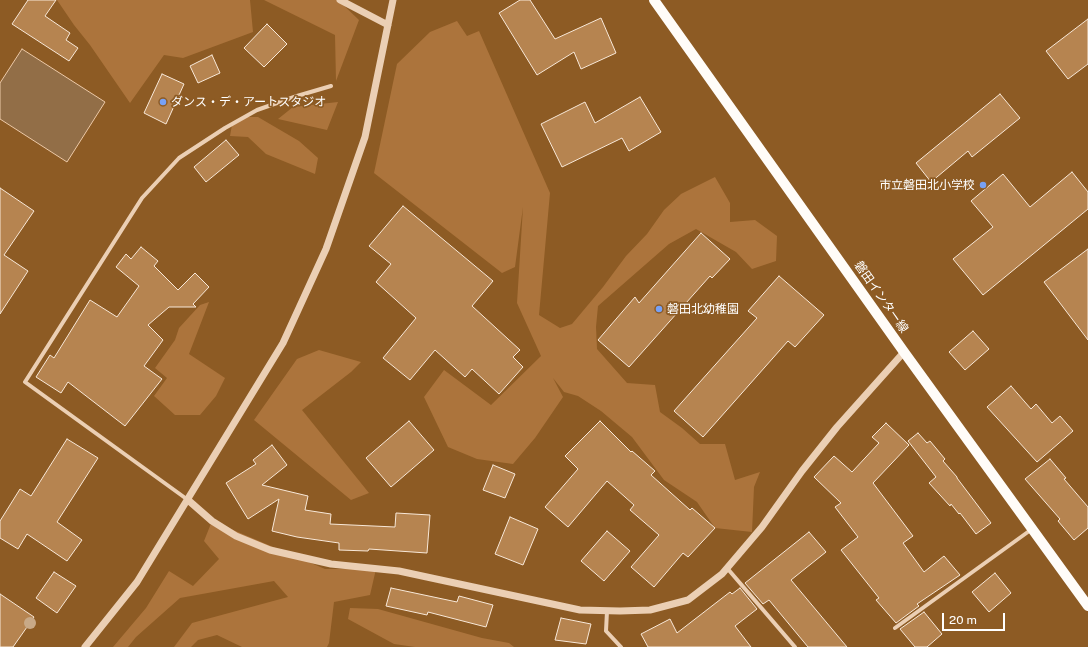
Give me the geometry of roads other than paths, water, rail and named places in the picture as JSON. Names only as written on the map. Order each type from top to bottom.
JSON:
[{"type":"main road","name":"磐田インター線","points":[[654,0],[904,352],[1088,606]]},
{"type":"street","points":[[340,0],[388,25]]},
{"type":"street","points":[[85,647],[137,582],[283,343],[326,249],[365,136],[393,0]]},
{"type":"street","points":[[332,86],[257,110],[225,128],[179,158],[142,198],[25,382],[188,500],[212,521],[236,536],[270,550],[331,564],[399,571],[580,610],[650,610],[688,600],[722,574],[762,527],[802,471],[837,427],[904,352]]},
{"type":"street","points":[[895,628],[1032,529]]},
{"type":"street","points":[[727,568],[795,647]]},
{"type":"street","points":[[607,611],[606,631],[621,647]]},
{"type":"place","name":"ダンス・デ・アートスタジオ","points":[[163,102]]},
{"type":"place","name":"市立磐田北小学校","points":[[983,185]]},
{"type":"place","name":"磐田北幼稚園","points":[[659,309]]}]
